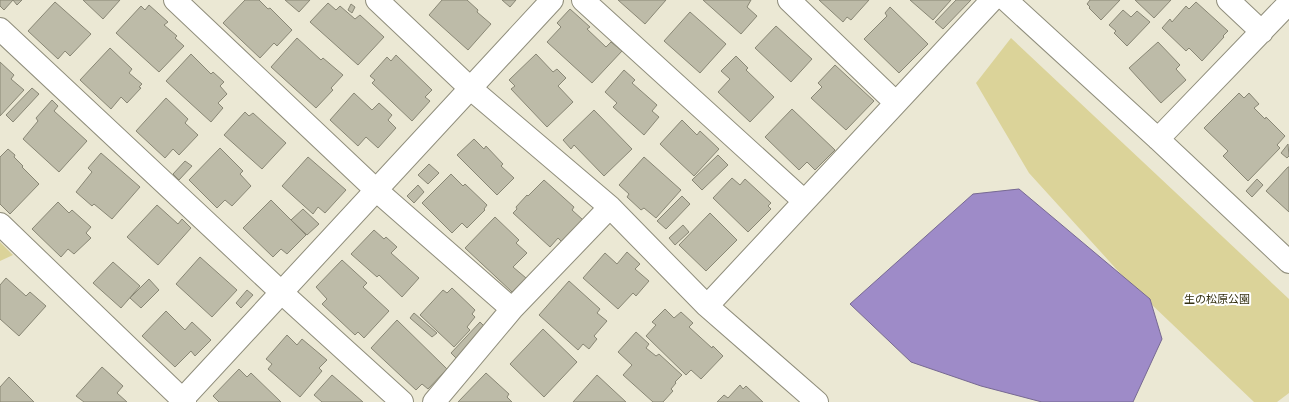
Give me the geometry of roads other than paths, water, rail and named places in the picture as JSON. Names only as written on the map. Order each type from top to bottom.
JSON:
[{"type":"street","points":[[175,0],[376,190],[512,309]]},
{"type":"street","points":[[377,0],[470,88],[610,207],[707,306],[817,402]]},
{"type":"street","points":[[0,224],[183,401],[281,292],[552,0]]},
{"type":"street","points":[[583,0],[804,201]]},
{"type":"street","points":[[789,0],[896,103]]},
{"type":"street","points":[[707,306],[992,0]]},
{"type":"street","points":[[1006,0],[1286,255]]},
{"type":"street","points":[[1228,0],[1262,32]]},
{"type":"street","points":[[1158,139],[1289,3]]},
{"type":"street","points":[[0,29],[281,292],[402,402]]},
{"type":"street","points":[[434,402],[512,309],[610,207]]},
{"type":"park label","name":"生の松原公園","points":[[1217,299]]}]
